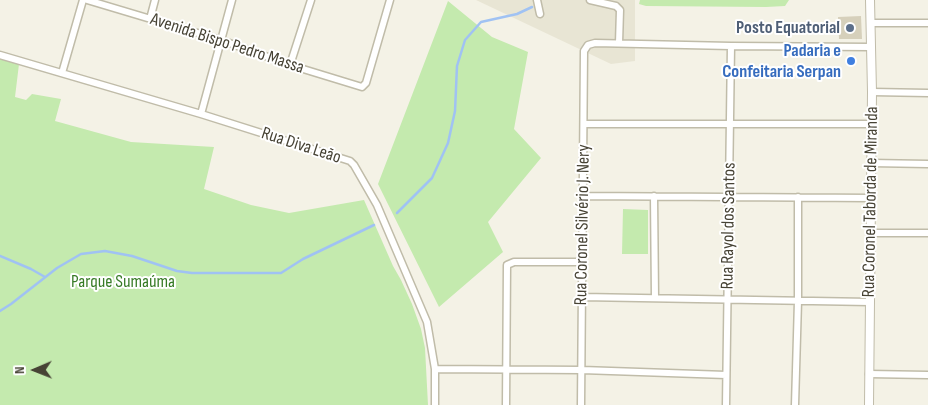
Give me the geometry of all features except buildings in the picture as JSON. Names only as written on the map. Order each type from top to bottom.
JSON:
[{"type":"street","points":[[62,73],[83,0]]},
{"type":"street","name":"Avenida Bispo Pedro Massa","points":[[87,0],[221,40],[360,87],[363,87],[366,83],[390,0]]},
{"type":"street","points":[[150,19],[155,0]]},
{"type":"street","points":[[201,114],[232,0]]},
{"type":"street","points":[[290,64],[310,0]]},
{"type":"street","points":[[537,0],[540,14]]},
{"type":"street","points":[[590,0],[619,8],[619,43],[871,47]]},
{"type":"street","name":"Rua Coronel Taborda de Miranda","points":[[869,405],[872,124],[870,0]]},
{"type":"street","points":[[871,23],[928,23]]},
{"type":"street","name":"Rua Coronel Silvério J. Nery","points":[[581,405],[584,52],[588,45],[595,43],[619,43]]},
{"type":"street","name":"Rua Rayol dos Santos","points":[[726,405],[731,46]]},
{"type":"street","name":"Rua Diva Leão","points":[[0,54],[350,161],[377,205],[427,322],[435,369],[435,405]]},
{"type":"street","points":[[872,92],[928,92]]},
{"type":"street","points":[[584,124],[872,124]]},
{"type":"street","points":[[871,163],[928,164]]},
{"type":"street","points":[[583,196],[871,198]]},
{"type":"street","points":[[654,196],[655,298]]},
{"type":"street","points":[[795,405],[798,197]]},
{"type":"street","points":[[870,233],[928,234]]},
{"type":"street","points":[[506,405],[507,266],[514,262],[582,262]]},
{"type":"street","points":[[582,297],[870,302]]},
{"type":"street","points":[[435,369],[582,370],[726,375]]},
{"type":"street","points":[[869,374],[928,375]]},
{"type":"shaded area","points":[[476,0],[635,0],[635,61],[611,64]]},
{"type":"green space","points":[[640,0],[789,0],[785,6],[766,7],[646,6],[639,4]]},
{"type":"green space","points":[[448,1],[492,37],[528,52],[514,129],[541,158],[488,222],[503,252],[439,307],[378,184]]},
{"type":"green space","name":"Parque Sumaúma","points":[[0,58],[19,64],[15,97],[26,100],[32,94],[61,99],[55,121],[131,142],[214,147],[204,189],[251,205],[289,213],[364,200],[412,304],[421,329],[425,348],[428,405],[0,405]]},
{"type":"green space","points":[[623,209],[648,210],[648,254],[622,254]]},
{"type":"waterway","points":[[397,213],[432,178],[448,143],[455,111],[457,66],[465,40],[481,22],[517,14],[532,7]]},
{"type":"waterway","points":[[0,311],[57,268],[81,254],[105,251],[132,256],[177,271],[192,273],[281,273],[303,259],[374,225]]},
{"type":"waterway","points":[[0,256],[45,277]]},
{"type":"place","name":"Posto Equatorial","points":[[850,28]]},
{"type":"place","name":"Padaria e Confeitaria Serpan","points":[[851,61]]}]
